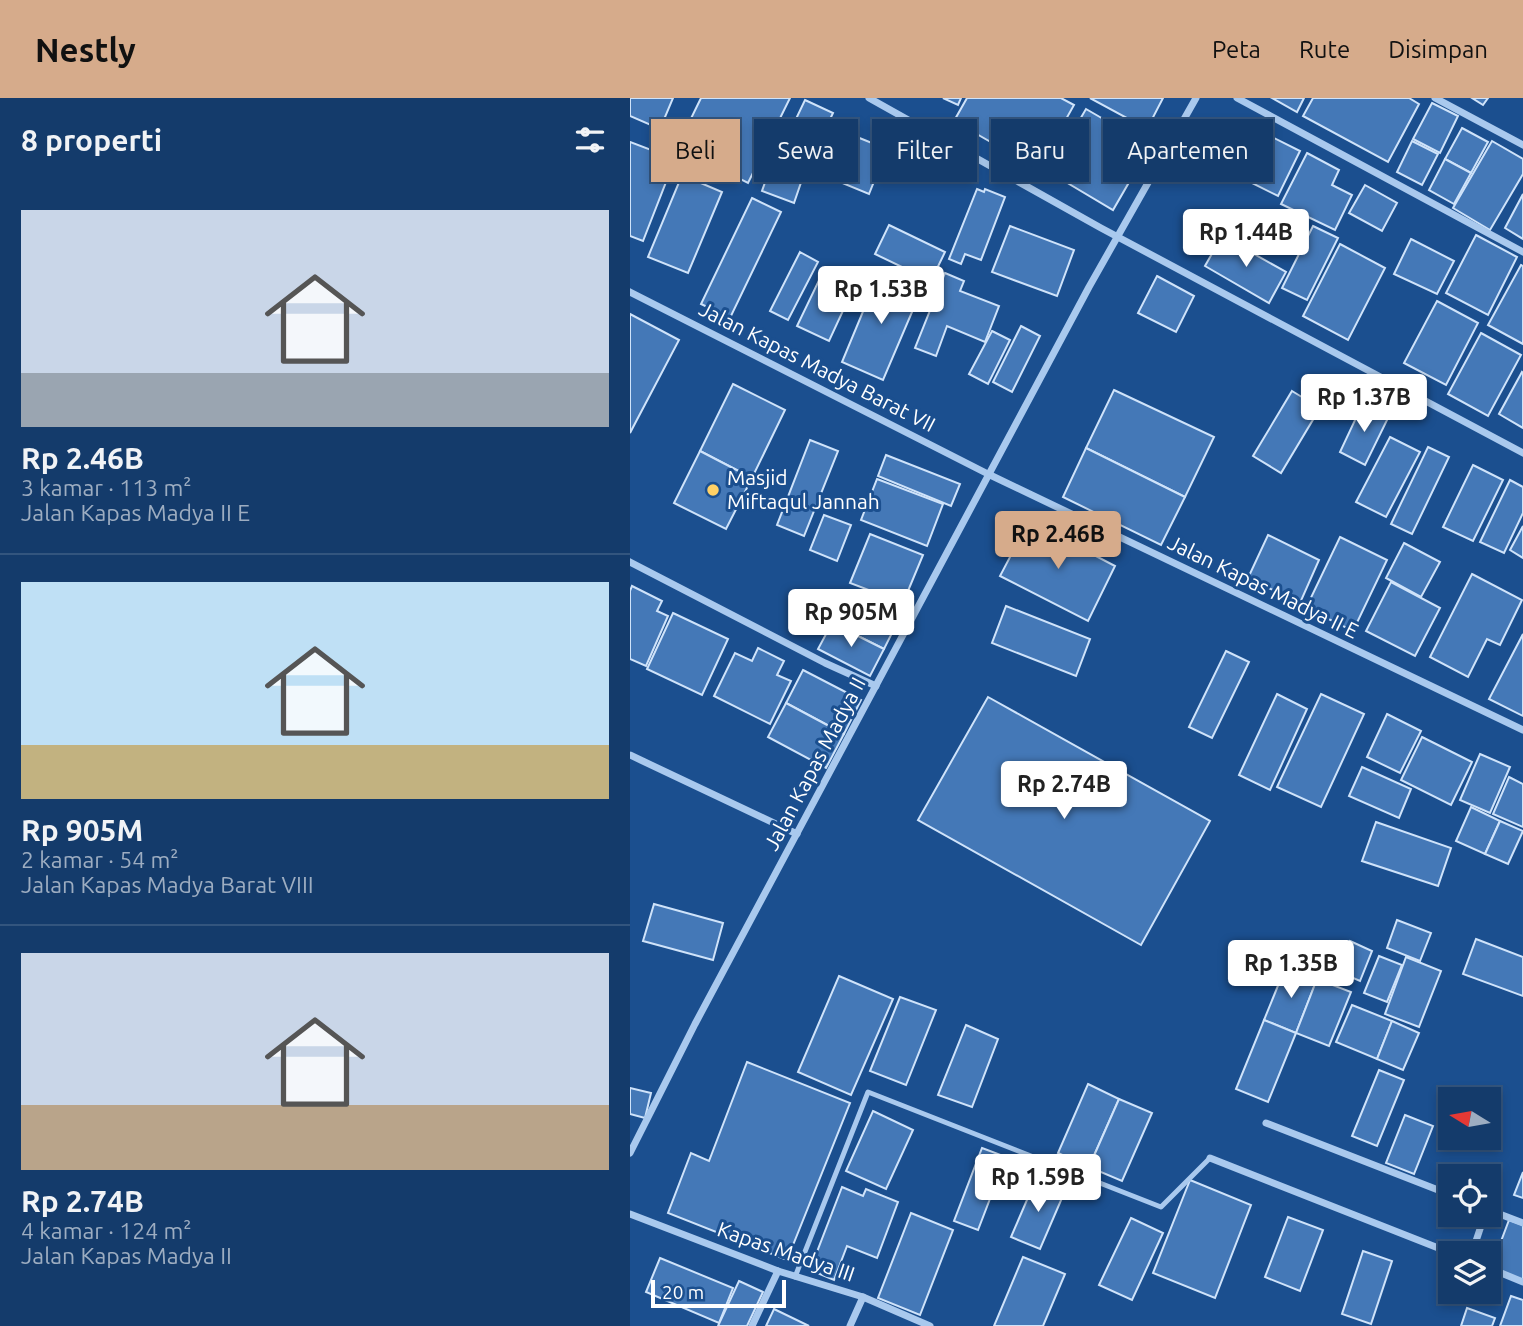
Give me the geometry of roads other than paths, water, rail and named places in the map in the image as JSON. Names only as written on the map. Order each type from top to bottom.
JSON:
[{"type":"street","points":[[869,98],[1117,236],[1523,453]]},
{"type":"street","name":"Jalan Kapas Madya II","points":[[630,1153],[695,1024],[988,474],[1117,236],[1196,98]]},
{"type":"street","points":[[1237,98],[1523,252]]},
{"type":"street","points":[[1435,98],[1523,145]]},
{"type":"street","name":"Jalan Kapas Madya Barat VII","points":[[630,292],[988,474]]},
{"type":"street","name":"Jalan Kapas Madya II E","points":[[988,474],[1523,730]]},
{"type":"street","points":[[630,562],[825,663],[876,686]]},
{"type":"street","points":[[630,755],[797,834]]},
{"type":"street","points":[[1266,1123],[1438,1190]]},
{"type":"street","points":[[1210,1158],[1438,1248]]},
{"type":"street","name":"Kapas Madya III","points":[[630,1214],[778,1271],[863,1297],[930,1326]]},
{"type":"street","points":[[1501,1215],[1523,1223]]},
{"type":"street","points":[[752,1326],[778,1271]]},
{"type":"street","points":[[1501,1273],[1523,1282]]},
{"type":"street","points":[[850,1326],[863,1297]]},
{"type":"lane","points":[[796,1277],[868,1092],[1161,1207],[1210,1158]]},
{"type":"place","name":"Masjid Miftaqul Jannah","points":[[713,490]]}]
